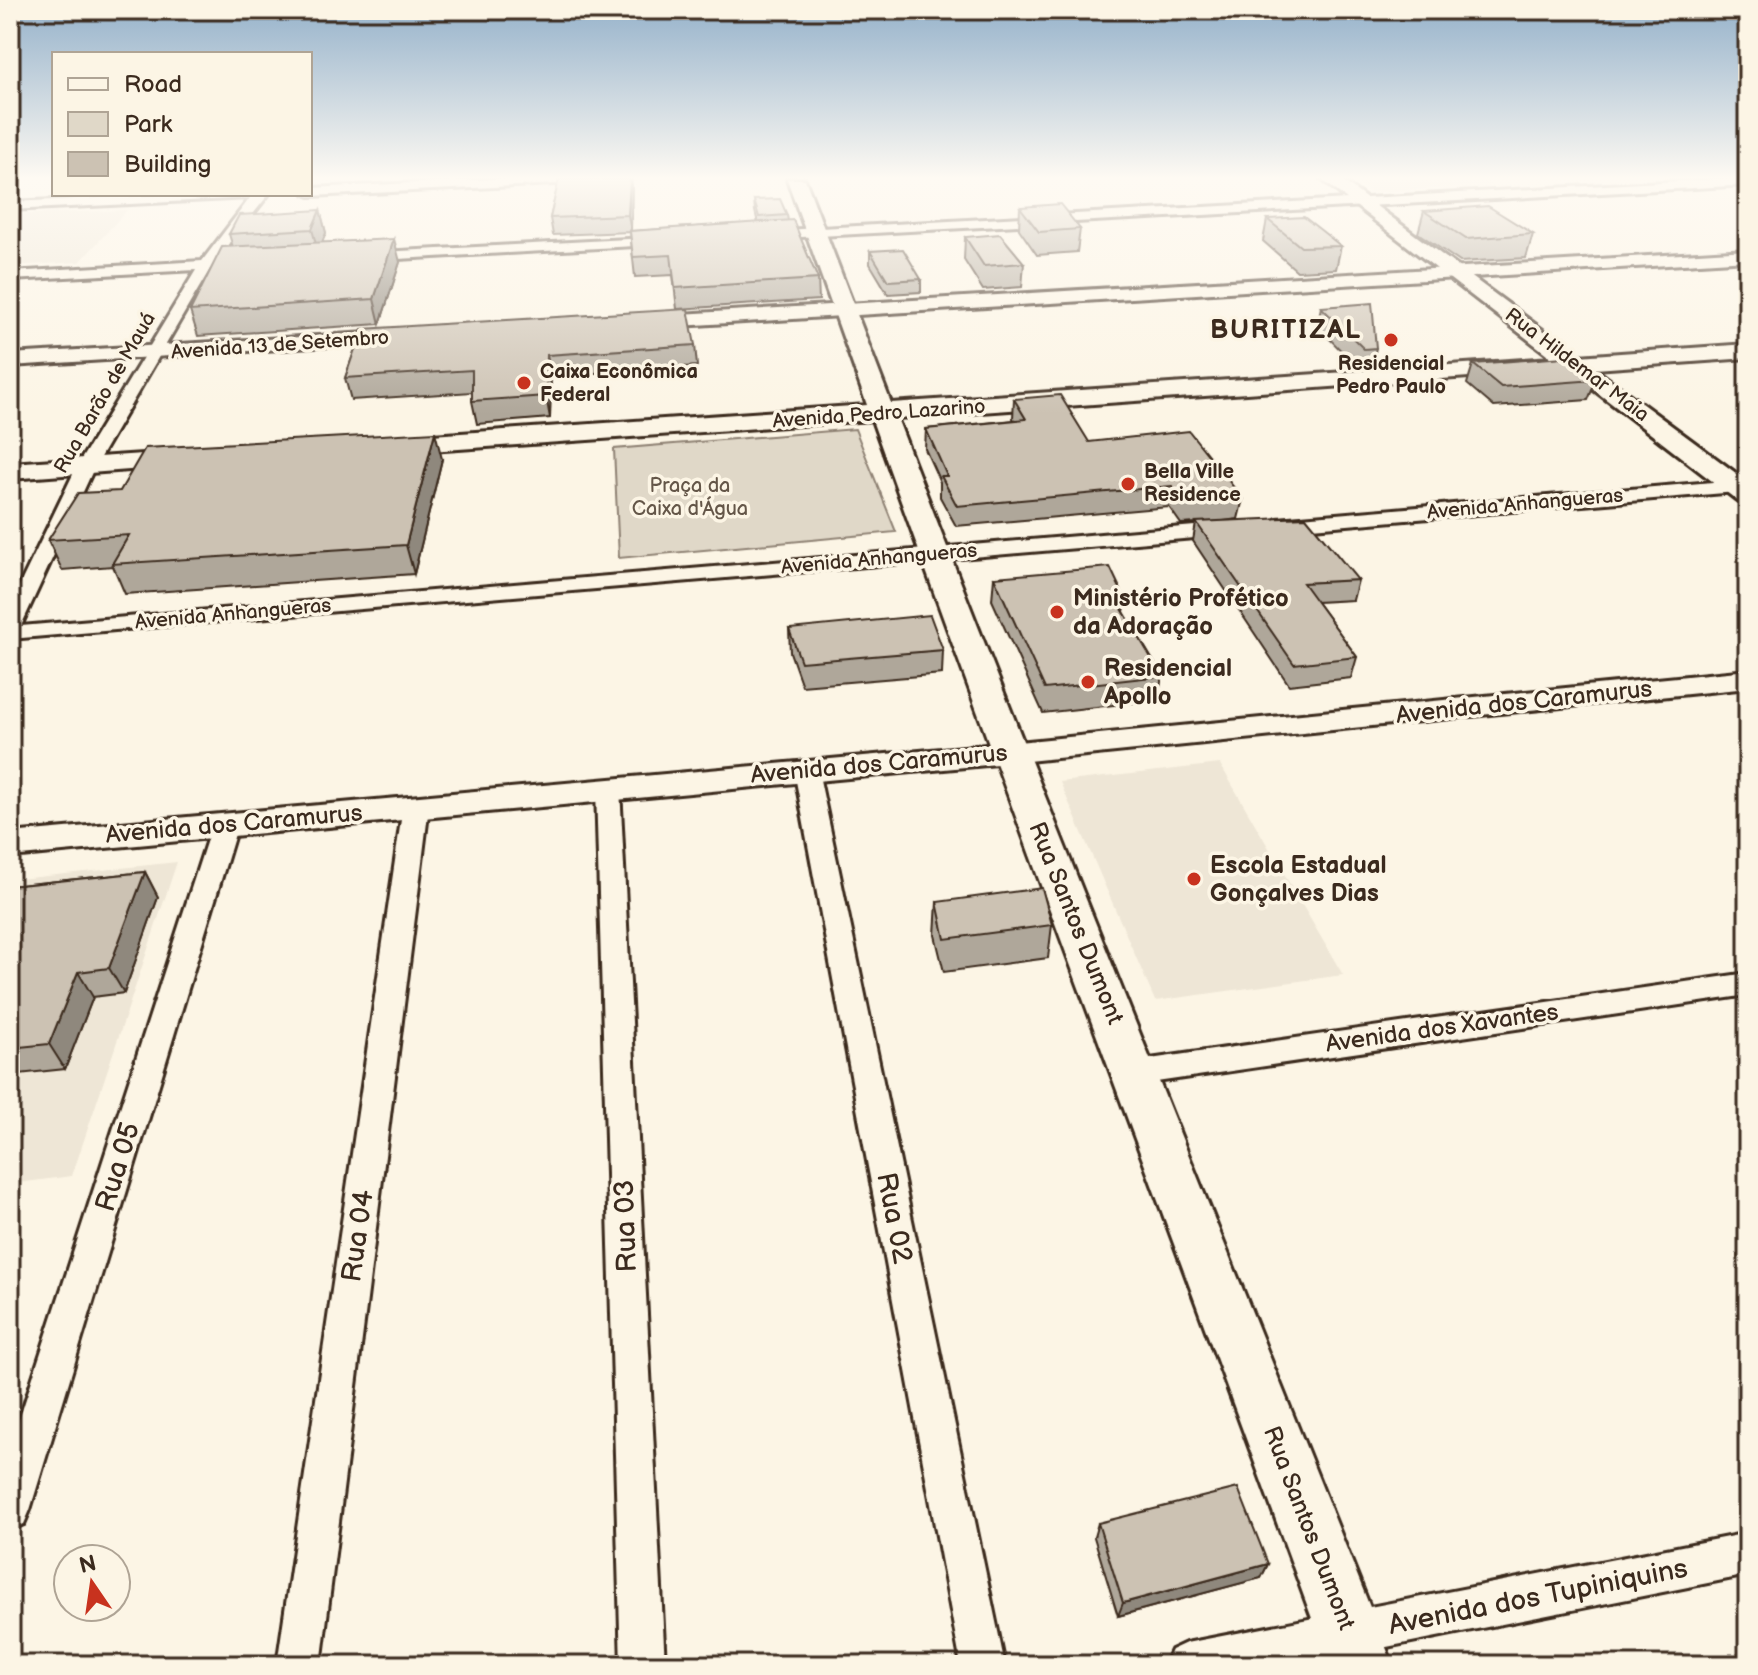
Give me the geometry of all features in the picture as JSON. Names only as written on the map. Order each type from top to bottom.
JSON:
[{"type":"main road","name":"Rua Santos Dumont","points":[[826,257],[1008,753],[1136,1073],[1355,1650]]},
{"type":"main road","name":"Rua Hildemar Maia","points":[[1434,257],[1744,488]]},
{"type":"main road","name":"Avenida Pedro Lazarino","points":[[368,447],[885,414],[1748,351]]},
{"type":"main road","points":[[10,471],[211,458]]},
{"type":"street","name":"Rua Barão de Mauá","points":[[10,627],[86,466],[212,257]]},
{"type":"street","points":[[347,258],[362,257]]},
{"type":"street","points":[[625,324],[1713,257]]},
{"type":"street","points":[[10,276],[269,261]]},
{"type":"street","name":"Avenida 13 de Setembro","points":[[10,360],[421,336]]},
{"type":"street","name":"Avenida Anhangueras","points":[[10,633],[1744,488]]},
{"type":"street","name":"Avenida dos Caramurus","points":[[10,845],[1008,753],[1748,679]]},
{"type":"street","name":"Rua 02","points":[[806,770],[983,1665]]},
{"type":"street","name":"Rua 03","points":[[608,788],[643,1665]]},
{"type":"street","name":"Rua 04","points":[[299,1665],[416,806]]},
{"type":"street","name":"Rua 05","points":[[10,1510],[225,824]]},
{"type":"street","name":"Avenida dos Xavantes","points":[[1136,1073],[1748,984]]},
{"type":"street","name":"Avenida dos Tupiniquins","points":[[1186,1665],[1355,1650],[1748,1554]]},
{"type":"shaded area","points":[[10,257],[84,257],[80,262],[10,266]]},
{"type":"shaded area","name":"Escola Estadual Gonçalves Dias","points":[[1220,764],[1343,975],[1155,1001],[1060,782]]},
{"type":"shaded area","points":[[177,862],[72,1176],[10,1184],[10,880]]},
{"type":"green space","name":"Praça da Caixa d'Água","points":[[855,429],[896,532],[619,558],[614,449]]},
{"type":"building","points":[[217,257],[388,257],[374,299],[190,311]]},
{"type":"building","points":[[671,257],[809,257],[818,279],[675,288]]},
{"type":"building","points":[[874,257],[908,257],[921,279],[888,281]]},
{"type":"building","points":[[978,257],[1019,257],[1024,263],[984,266]]},
{"type":"building","points":[[1372,303],[1376,348],[1364,349],[1321,307]]},
{"type":"building","points":[[688,309],[695,345],[547,355],[546,396],[472,401],[472,370],[345,378],[362,329]]},
{"type":"building","points":[[1564,357],[1596,380],[1501,387],[1473,364]]},
{"type":"building","points":[[1060,395],[1089,442],[1189,431],[1243,499],[1185,504],[1172,486],[957,506],[941,476],[947,476],[926,429],[1026,419],[1014,399]]},
{"type":"building","points":[[435,432],[406,545],[112,564],[129,535],[48,540],[78,493],[120,491],[145,448]]},
{"type":"building","points":[[1306,517],[1358,580],[1303,583],[1357,657],[1294,664],[1196,522]]},
{"type":"building","points":[[1110,567],[1126,601],[1118,602],[1162,676],[1045,689],[994,577]]},
{"type":"building","points":[[930,615],[943,650],[801,662],[789,629]]},
{"type":"building","points":[[145,872],[109,968],[78,972],[49,1044],[10,1048],[10,886]]},
{"type":"building","points":[[1042,888],[1052,925],[945,939],[937,902]]},
{"type":"building","points":[[1238,1488],[1268,1564],[1123,1603],[1098,1523]]},
{"type":"place","name":"Residencial Pedro Paulo","points":[[1391,340]]},
{"type":"place","name":"Caixa Econômica Federal","points":[[524,383]]},
{"type":"place","name":"Bella Ville Residence","points":[[1128,484]]},
{"type":"place","name":"Ministério Profético da Adoração","points":[[1057,612]]},
{"type":"place","name":"Residencial Apollo","points":[[1088,682]]},
{"type":"place","name":"Escola Estadual Gonçalves Dias","points":[[1194,879]]},
{"type":"district","name":"BURITIZAL","points":[[1286,330]]}]
